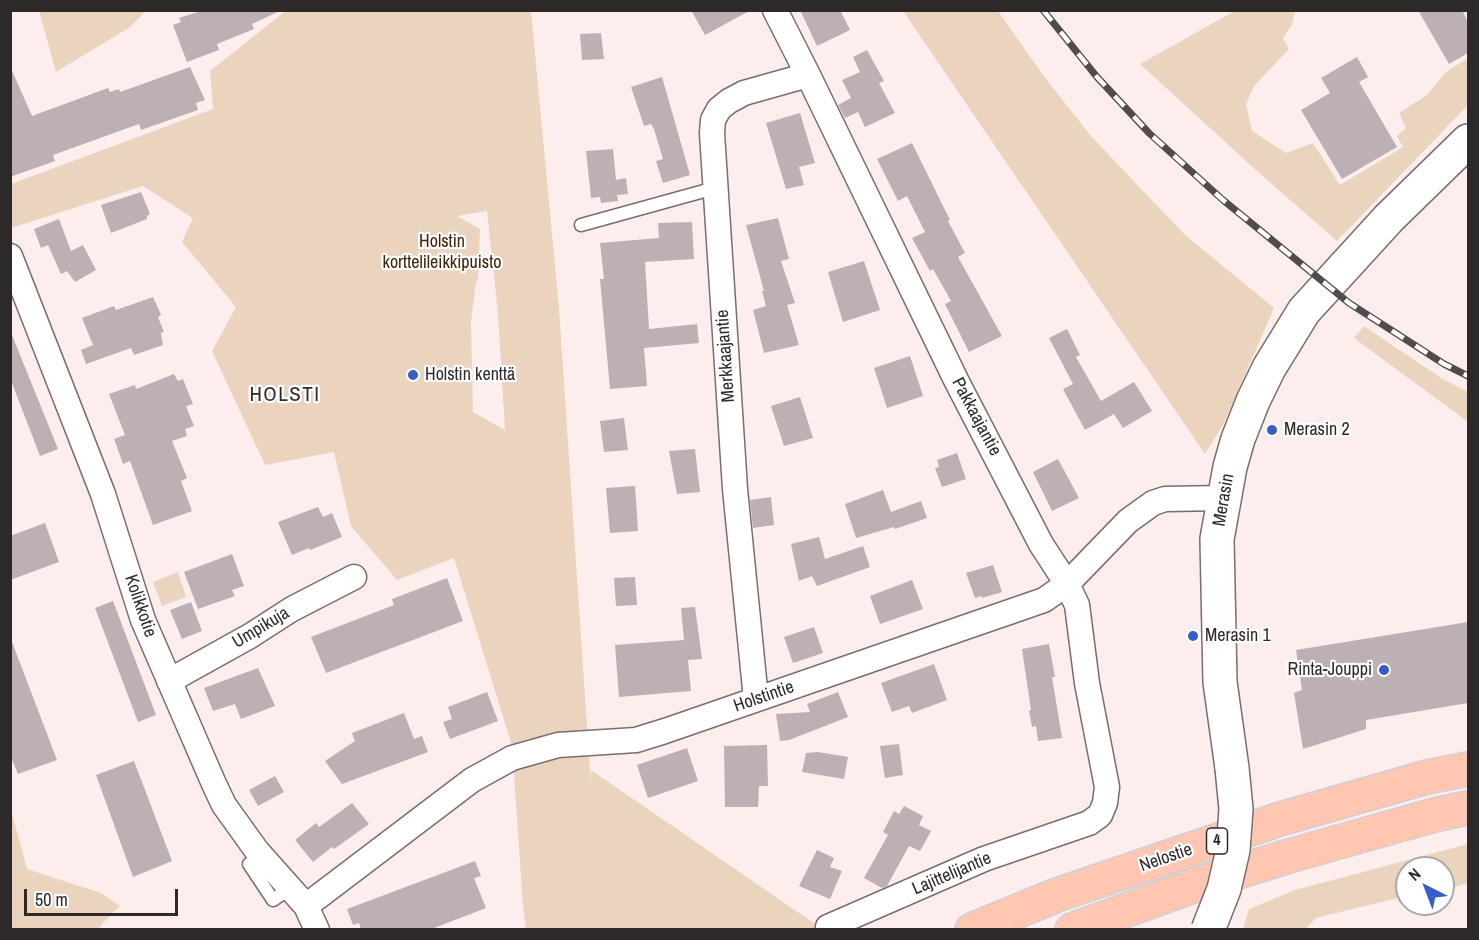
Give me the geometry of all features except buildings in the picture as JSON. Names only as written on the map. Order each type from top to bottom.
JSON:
[{"type":"highway","name":"Nelostie","points":[[972,930],[1057,895],[1280,819],[1427,777],[1468,769]]},
{"type":"highway","name":"Nelostie","points":[[1072,930],[1190,887],[1289,856],[1438,814],[1468,808]]},
{"type":"street","name":"Pakkaajantie","points":[[775,10],[952,374],[1041,544],[1067,584],[1077,605],[1087,683],[1107,787],[1106,803],[1100,815],[1078,828]]},
{"type":"street","name":"Merkkaajantie","points":[[756,699],[735,489],[715,188],[713,120],[719,110],[729,101],[744,93],[808,75]]},
{"type":"street","name":"Merasin","points":[[1208,930],[1224,889],[1233,850],[1236,809],[1220,682],[1217,613],[1217,539],[1230,467],[1253,401],[1275,358],[1304,311],[1376,232],[1467,142]]},
{"type":"street","name":"Kolikkotie","points":[[10,256],[103,494],[143,620],[224,805],[261,857],[298,897],[317,930]]},
{"type":"street","name":"Holstintie","points":[[298,897],[472,780],[512,758],[558,745],[636,740],[1044,600],[1067,584],[1128,521],[1153,503],[1165,499],[1224,498]]},
{"type":"street","name":"Umpikuja","points":[[169,681],[241,641],[292,609],[354,577]]},
{"type":"street","name":"Lajittelijantie","points":[[828,927],[984,859],[1078,828]]},
{"type":"lane","points":[[581,225],[715,188]]},
{"type":"green space","points":[[39,10],[146,11],[130,27],[56,72]]},
{"type":"green space","name":"Holstin korttelileikkipuisto","points":[[283,11],[531,11],[559,308],[591,786],[591,770],[818,926],[810,930],[526,929],[512,746],[454,558],[397,580],[351,526],[334,452],[265,465],[212,351],[236,307],[182,242],[193,218],[143,186],[11,228],[11,184],[213,109],[210,71]],"holes":[[[487,211],[498,314],[505,430],[473,412],[471,322],[476,281],[478,281],[480,229],[457,216]]]},
{"type":"green space","points":[[903,11],[998,11],[1040,71],[1090,135],[1184,234],[1274,308],[1224,423],[1205,454]]},
{"type":"green space","points":[[1235,11],[1295,11],[1292,24],[1283,38],[1289,49],[1254,86],[1246,104],[1252,131],[1286,153],[1313,143],[1340,185],[1403,147],[1397,136],[1406,128],[1399,113],[1427,95],[1446,72],[1468,58],[1468,105],[1337,241],[1140,64]]},
{"type":"green space","points":[[1364,326],[1441,378],[1468,392],[1468,422],[1354,338]]},
{"type":"green space","points":[[178,572],[186,597],[162,606],[153,582]]},
{"type":"green space","points":[[10,806],[27,869],[101,893],[120,906],[101,925],[100,929],[11,929]]},
{"type":"green space","points":[[1468,844],[1468,885],[1455,887],[1455,856],[1423,856]]},
{"type":"green space","points":[[1395,863],[1395,899],[1316,918],[1305,929],[1243,929],[1249,909],[1295,890]]},
{"type":"railway","points":[[1043,10],[1097,77],[1149,133],[1223,200],[1349,303],[1444,364],[1468,376]]},
{"type":"place","name":"Holstin kenttä","points":[[413,375]]},
{"type":"place","name":"Merasin 2","points":[[1272,430]]},
{"type":"place","name":"Merasin 1","points":[[1193,636]]},
{"type":"place","name":"Rinta-Jouppi","points":[[1384,670]]},
{"type":"district","name":"HOLSTI","points":[[285,395]]}]
